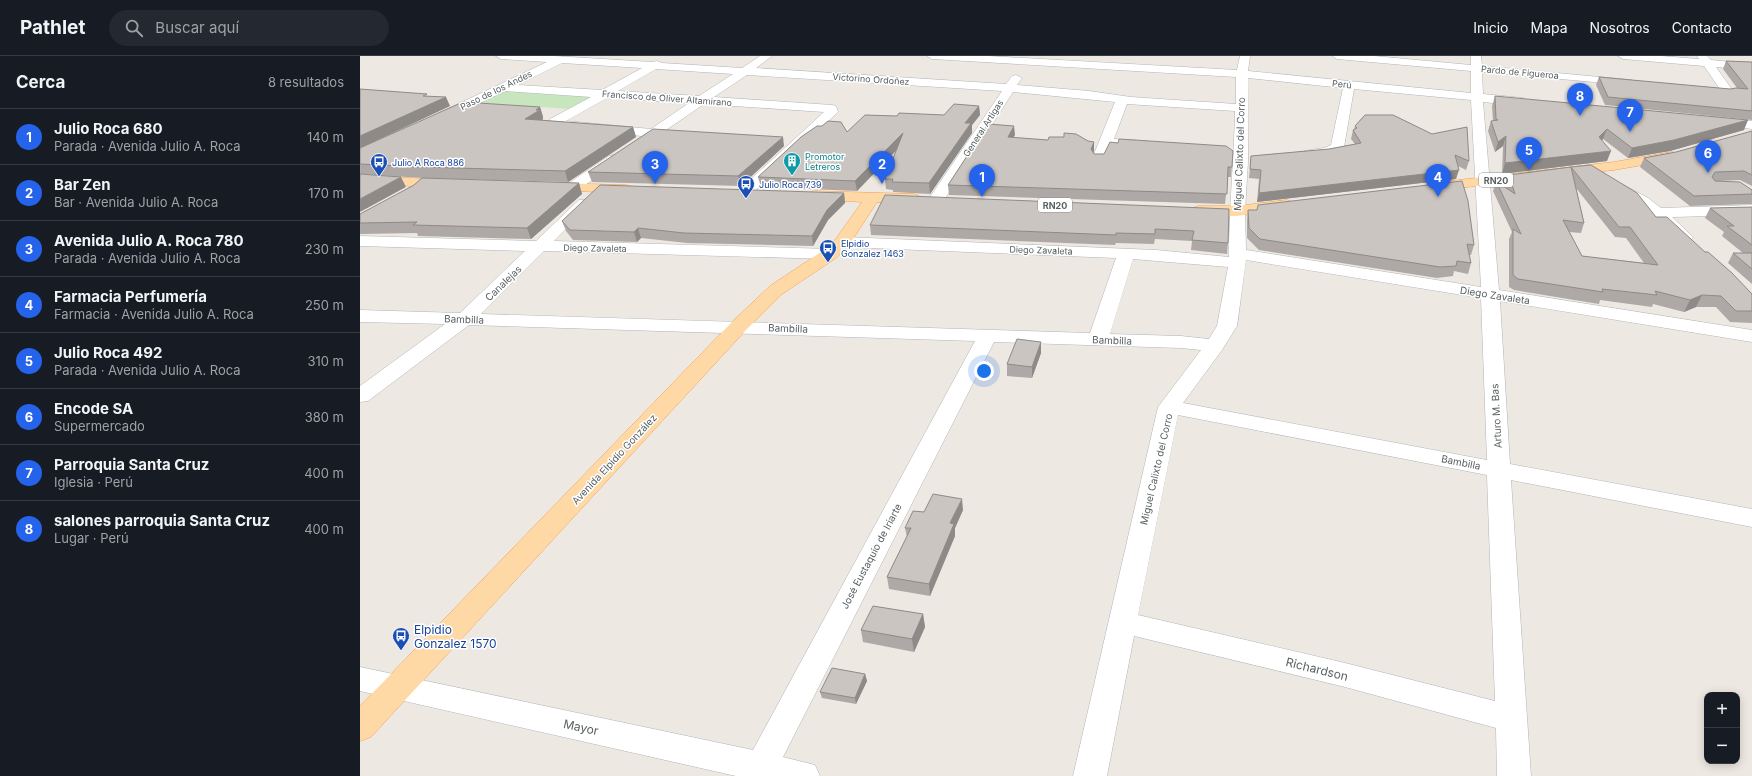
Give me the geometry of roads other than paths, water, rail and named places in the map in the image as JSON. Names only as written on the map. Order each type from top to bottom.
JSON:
[{"type":"main road","name":"RN20","points":[[1420,189],[1591,169],[1684,153]]},
{"type":"main road","points":[[360,179],[462,184]]},
{"type":"main road","points":[[540,187],[637,190]]},
{"type":"main road","points":[[729,192],[768,194]]},
{"type":"main road","points":[[800,195],[951,201]]},
{"type":"main road","name":"Avenida Elpidio González","points":[[360,727],[739,326],[776,290],[830,254],[844,242],[872,198]]},
{"type":"main road","points":[[1184,211],[1238,211],[1302,204]]},
{"type":"street","name":"Victorino Ordoñez","points":[[501,56],[564,58],[1009,88],[1089,95],[1122,100],[1241,108]]},
{"type":"street","points":[[672,56],[570,113],[554,124],[557,126],[691,136]]},
{"type":"street","points":[[572,188],[766,56]]},
{"type":"street","name":"Perú","points":[[932,56],[1029,59],[1242,74],[1532,103]]},
{"type":"street","name":"Miguel Calixto del Corro","points":[[1090,776],[1122,622],[1170,408],[1215,346],[1227,326],[1238,258],[1242,74],[1245,56]]},
{"type":"street","name":"Pardo de Figueroa","points":[[1337,56],[1477,62],[1641,84]]},
{"type":"street","points":[[1623,56],[1704,59],[1752,67]]},
{"type":"street","name":"Paso de los Andes","points":[[430,122],[564,58]]},
{"type":"street","name":"General Artigas","points":[[936,200],[1029,59]]},
{"type":"street","points":[[1704,59],[1727,92],[1748,130]]},
{"type":"street","name":"Arturo M. Bas","points":[[1477,62],[1477,97],[1490,294],[1514,776]]},
{"type":"street","points":[[1295,156],[1326,152],[1337,147],[1349,85]]},
{"type":"street","name":"Francisco de Oliver Altamirano","points":[[502,88],[832,109],[832,112],[799,142]]},
{"type":"street","points":[[1712,90],[1727,92]]},
{"type":"street","points":[[453,99],[487,107]]},
{"type":"street","points":[[1098,159],[1122,100]]},
{"type":"street","points":[[548,112],[570,113]]},
{"type":"street","points":[[1704,120],[1748,130]]},
{"type":"street","points":[[784,141],[799,142]]},
{"type":"street","points":[[744,193],[799,142]]},
{"type":"street","points":[[1106,142],[1161,146]]},
{"type":"street","points":[[1224,150],[1256,160]]},
{"type":"street","points":[[1591,169],[1631,193],[1657,213],[1698,249]]},
{"type":"street","points":[[406,195],[422,183]]},
{"type":"street","name":"Canalejas","points":[[360,396],[465,319],[598,188]]},
{"type":"street","points":[[1657,213],[1752,210]]},
{"type":"street","name":"Diego Zavaleta","points":[[360,241],[830,254]]},
{"type":"street","name":"Diego Zavaleta","points":[[844,242],[1238,258],[1490,294],[1752,336]]},
{"type":"street","points":[[1098,339],[1126,254]]},
{"type":"street","name":"Bambilla","points":[[360,316],[739,326],[987,337],[1181,342],[1215,346]]},
{"type":"street","name":"José Eustaquio de Iriarte","points":[[758,771],[987,337]]},
{"type":"street","name":"Bambilla","points":[[1170,408],[1752,518]]},
{"type":"street","name":"Richardson","points":[[1122,622],[1345,675],[1510,718]]},
{"type":"street","name":"Mayor","points":[[360,679],[758,771],[803,776]]},
{"type":"place","name":"salones parroquia Santa Cruz","points":[[1580,116]]},
{"type":"place","name":"Parroquia Santa Cruz","points":[[1630,132]]},
{"type":"place","name":"Julio Roca 492","points":[[1529,170]]},
{"type":"place","name":"Encode SA","points":[[1708,173]]},
{"type":"place","name":"Promotor Letreros","points":[[792,176]]},
{"type":"place","name":"Julio A Roca 886","points":[[379,177]]},
{"type":"place","name":"Avenida Julio A. Roca 780","points":[[655,184]]},
{"type":"place","name":"Bar Zen","points":[[882,184]]},
{"type":"place","name":"Julio Roca 680","points":[[982,197]]},
{"type":"place","name":"Farmacia Perfumería","points":[[1438,197]]},
{"type":"place","name":"Julio Roca 739","points":[[746,199]]},
{"type":"place","name":"Elpidio Gonzalez 1463","points":[[828,263]]},
{"type":"place","name":"Elpidio Gonzalez 1570","points":[[401,651]]}]
